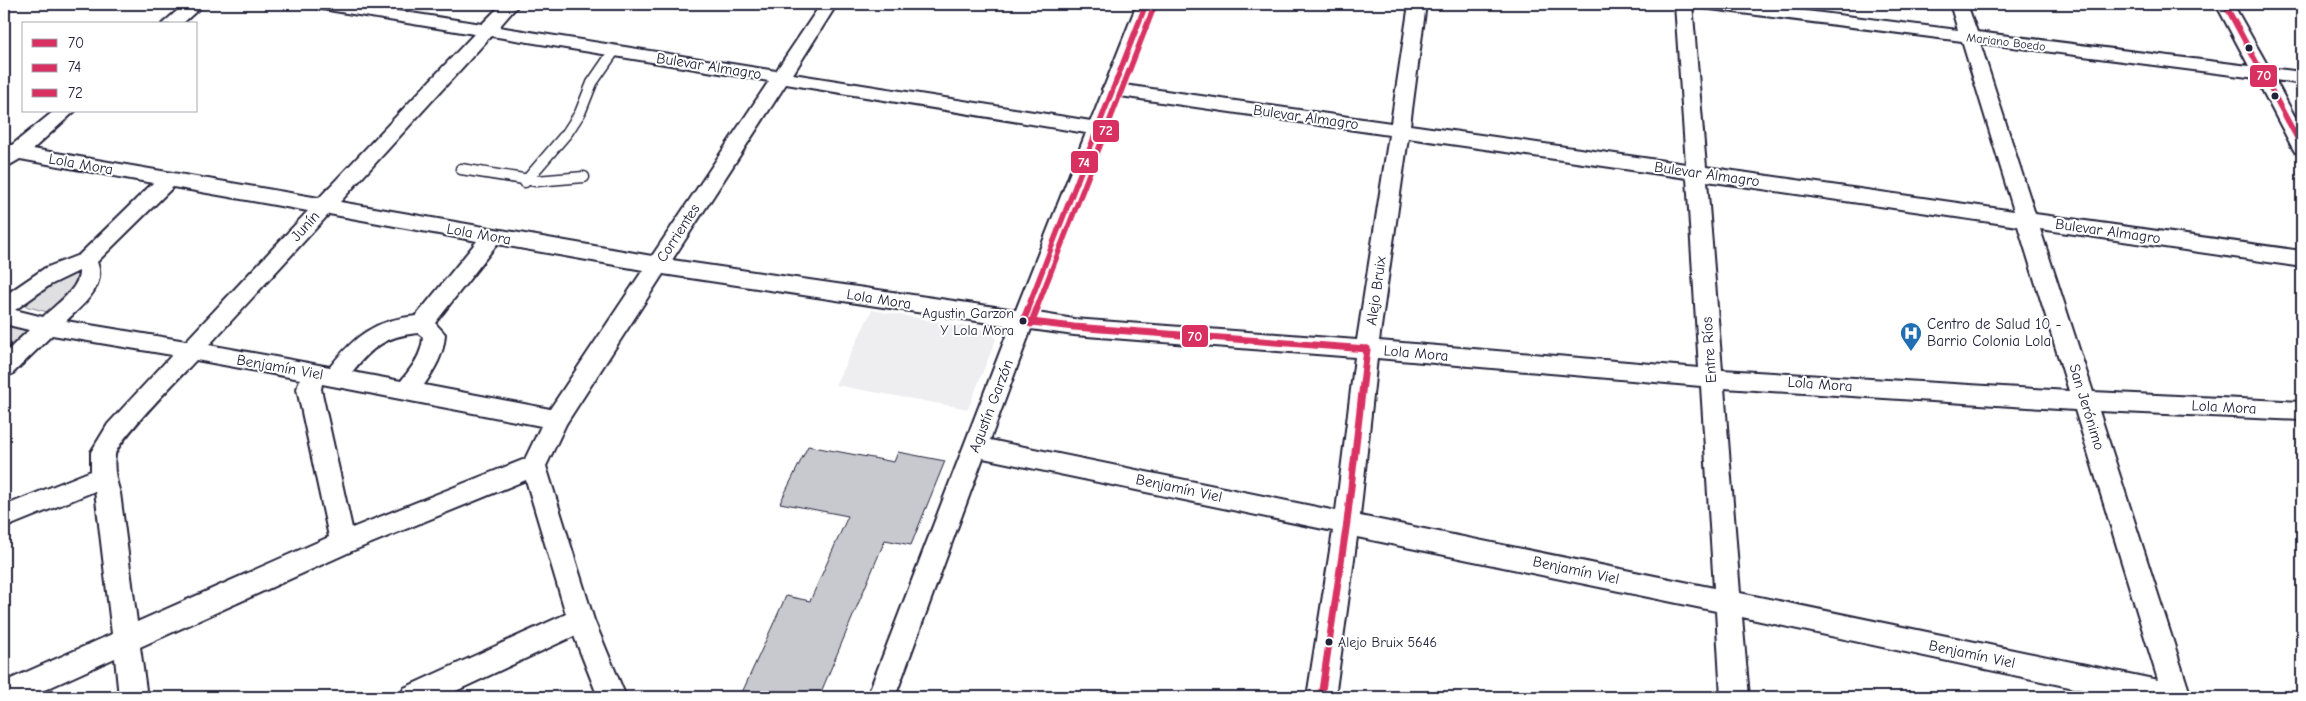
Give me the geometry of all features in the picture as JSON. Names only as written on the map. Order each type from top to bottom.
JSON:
[{"type":"street","points":[[173,22],[195,4]]},
{"type":"street","name":"Bulevar Almagro","points":[[322,4],[1096,128]]},
{"type":"street","name":"Junín","points":[[103,477],[103,452],[116,431],[511,4]]},
{"type":"street","name":"Corrientes","points":[[534,466],[556,419],[829,4]]},
{"type":"street","name":"Agustín Garzón","points":[[881,697],[1096,128],[1146,4]]},
{"type":"street","name":"Alejo Bruix","points":[[1321,697],[1347,522],[1367,348],[1418,4]]},
{"type":"street","name":"Entre Ríos","points":[[1684,4],[1735,697]]},
{"type":"street","name":"Mariano Boedo","points":[[1710,4],[2302,78]]},
{"type":"street","name":"San Jerónimo","points":[[1959,4],[2085,400],[2176,697]]},
{"type":"street","points":[[2225,4],[2302,147]]},
{"type":"street","name":"Bulevar Almagro","points":[[1112,89],[2302,259]]},
{"type":"street","points":[[8,155],[65,112]]},
{"type":"street","name":"Lola Mora","points":[[8,155],[168,179],[657,265],[1023,321],[1074,327],[1367,348],[1712,378],[2302,411]]},
{"type":"street","points":[[4,307],[49,274],[63,267],[86,260],[168,179]]},
{"type":"street","points":[[422,324],[492,236]]},
{"type":"street","points":[[4,368],[80,294],[89,281],[91,273],[86,260]]},
{"type":"street","name":"Benjamín Viel","points":[[4,316],[47,326],[191,350],[556,419]]},
{"type":"street","points":[[343,543],[310,389],[360,345],[380,332],[398,326],[422,324],[434,334],[435,345],[429,360],[408,390]]},
{"type":"street","name":"Benjamín Viel","points":[[975,447],[1347,522],[2176,697]]},
{"type":"street","points":[[4,695],[343,543],[534,466],[581,620],[612,697]]},
{"type":"street","points":[[4,517],[103,477],[108,493],[133,697]]},
{"type":"street","points":[[414,697],[581,620]]},
{"type":"lane","points":[[525,182],[567,133],[580,112],[592,82],[614,50]]},
{"type":"lane","points":[[461,169],[525,182],[559,182],[584,177]]},
{"type":"shaded area","points":[[76,270],[80,272],[78,284],[51,313],[14,303]]},
{"type":"shaded area","points":[[872,310],[991,331],[996,339],[968,409],[835,385]]},
{"type":"shaded area","points":[[4,324],[32,330],[4,359]]},
{"type":"building","points":[[808,446],[894,462],[898,452],[945,461],[911,545],[885,540],[819,697],[740,697],[786,596],[810,601],[848,516],[780,503]]},
{"type":"transit line","name":"74","points":[[1023,321],[1146,4]]},
{"type":"transit line","name":"70","points":[[2225,4],[2302,147]]},
{"type":"transit line","name":"72","points":[[1031,324],[1154,7]]},
{"type":"transit line","name":"70","points":[[1023,321],[1074,327],[1367,349]]},
{"type":"transit line","name":"70","points":[[1321,697],[1347,522],[1367,349]]},
{"type":"place","name":"Agustin Garzon Y Lola Mora","points":[[1023,321]]},
{"type":"place","name":"Centro de Salud 10 - Barrio Colonia Lola","points":[[1911,352]]},
{"type":"place","name":"Alejo Bruix 5646","points":[[1329,642]]}]
